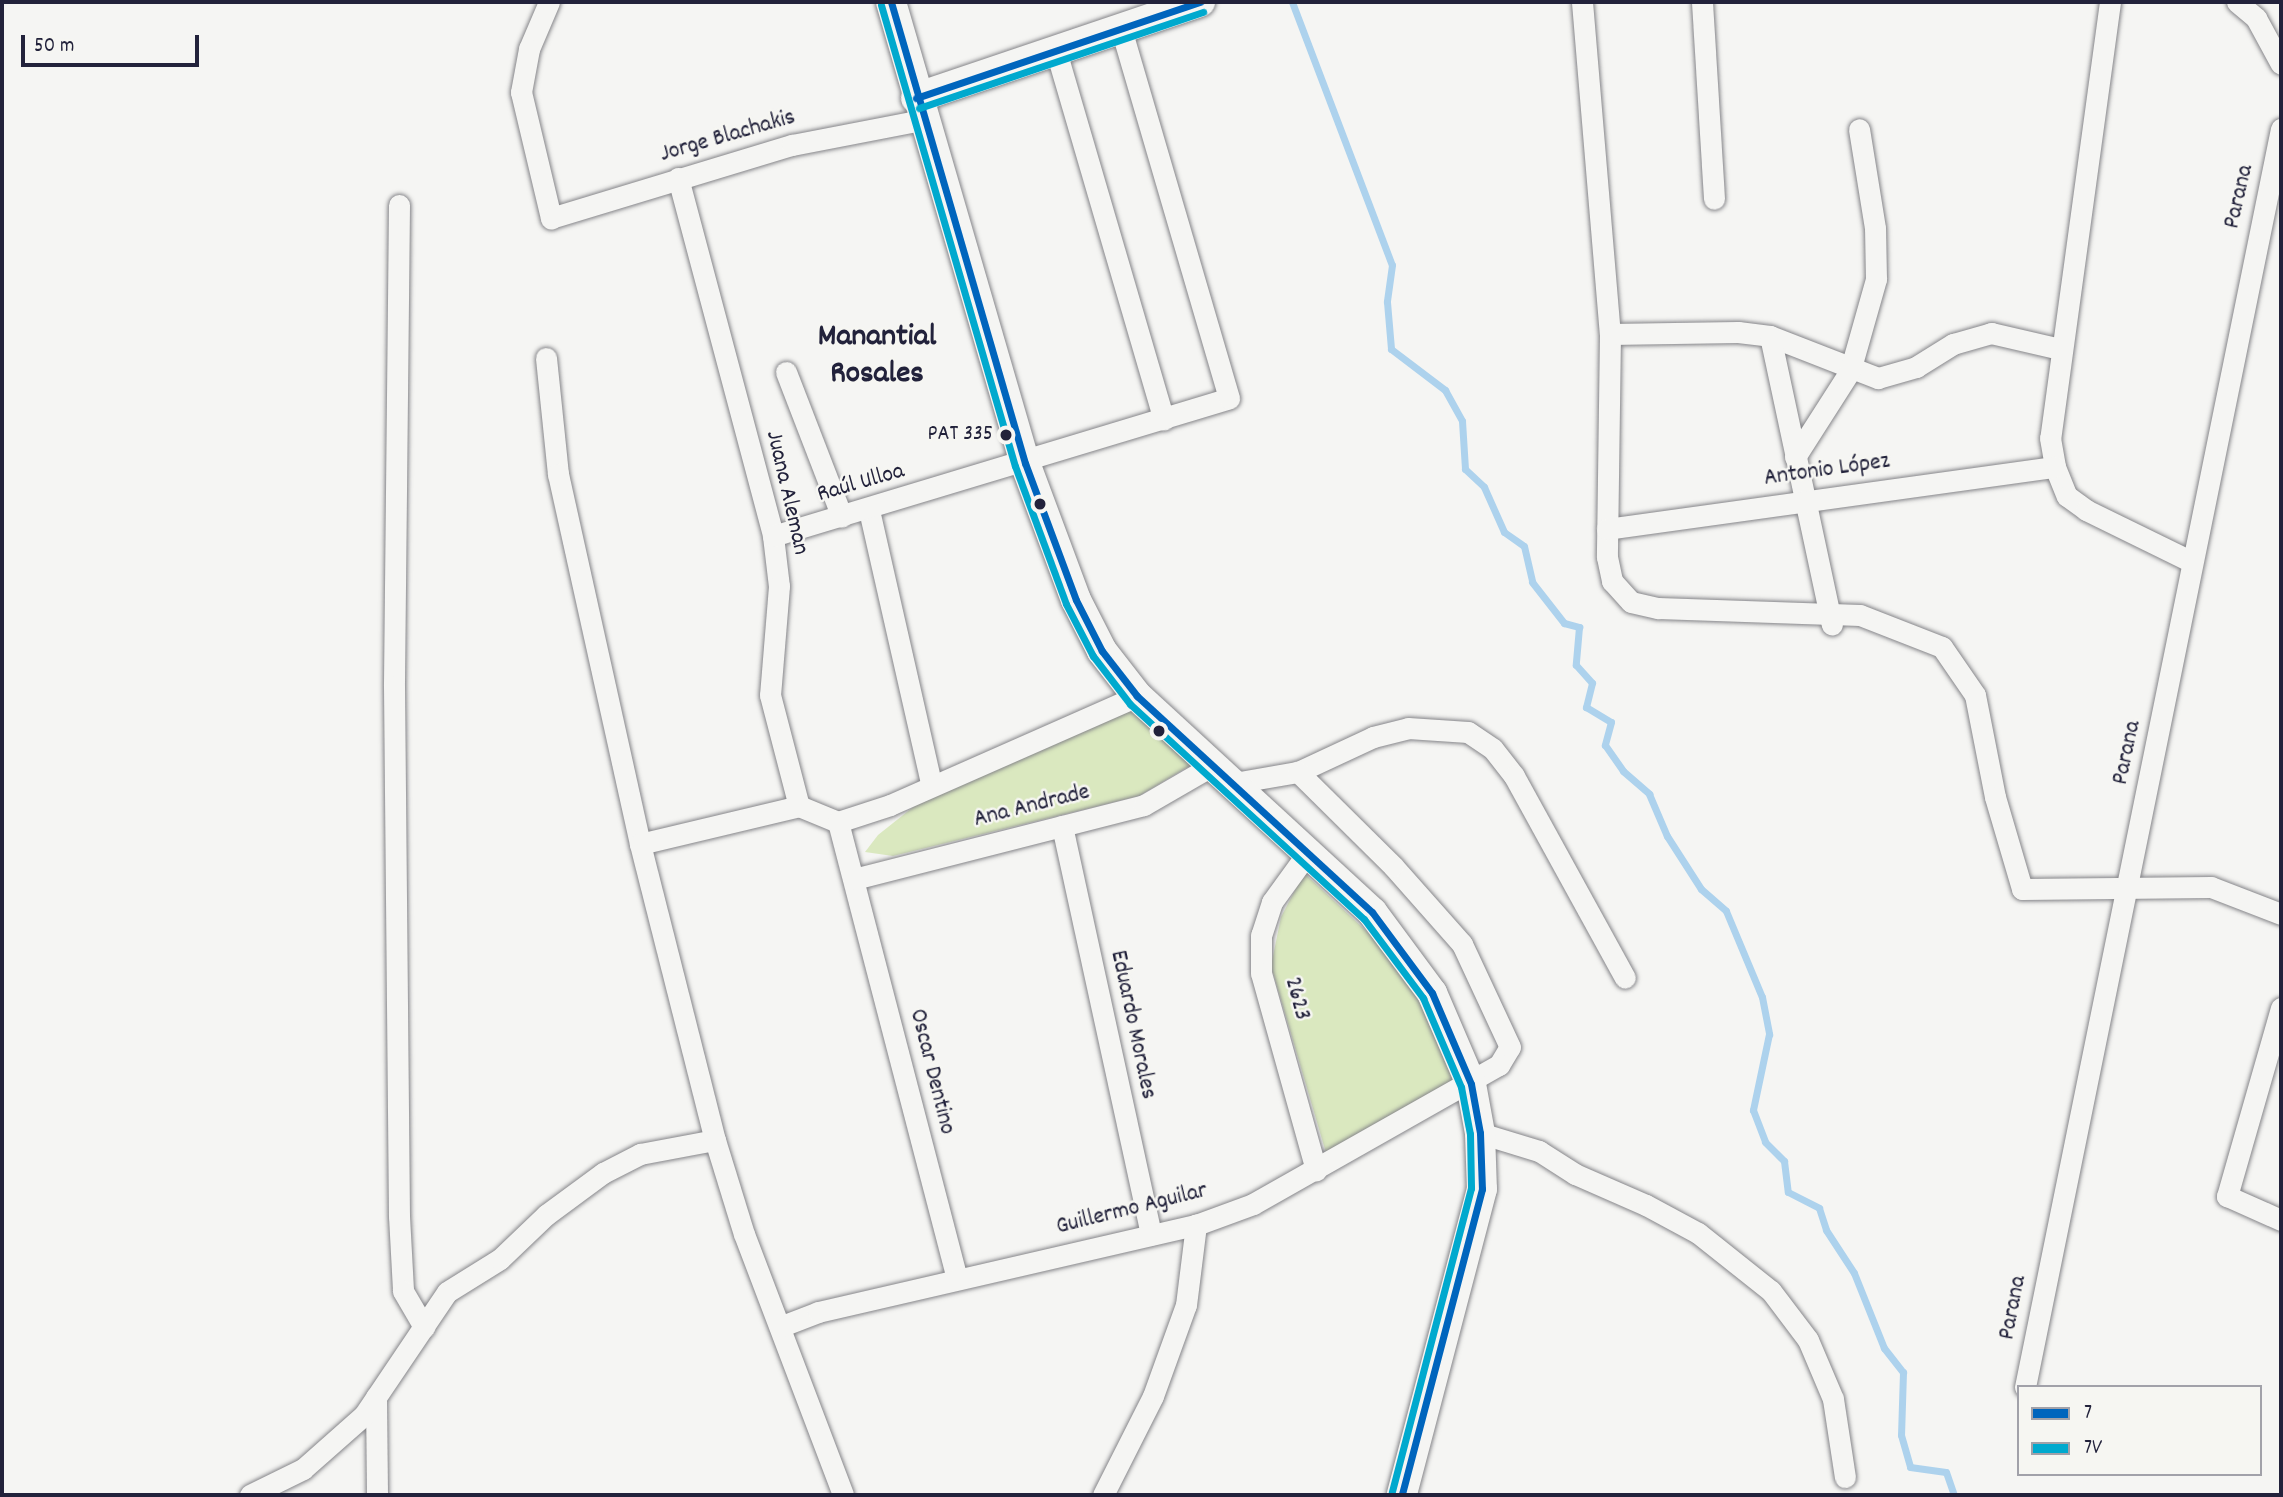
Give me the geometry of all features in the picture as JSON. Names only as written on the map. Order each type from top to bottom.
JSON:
[{"type":"main road","points":[[891,2],[919,109],[1025,463],[1076,600],[1102,652],[1137,696],[1309,851],[1372,912],[1408,958],[1450,1026],[1471,1084],[1480,1133],[1482,1189],[1471,1244],[1402,1495]]},
{"type":"main road","points":[[919,109],[1056,51],[1199,2]]},
{"type":"street","name":"Jorge Blachakis","points":[[549,2],[529,49],[521,92],[551,218],[678,178],[919,109]]},
{"type":"street","points":[[1582,2],[1610,334],[1607,529],[1612,581],[1631,602],[1658,608],[1831,620],[1860,615],[1942,647],[1975,695],[1996,797],[2022,889],[2211,887],[2281,914]]},
{"type":"street","points":[[1702,2],[1714,200]]},
{"type":"street","points":[[2110,2],[2060,349],[2050,438],[2054,467],[2067,496],[2086,510],[2192,562]]},
{"type":"street","points":[[2237,2],[2256,18],[2281,64]]},
{"type":"street","name":"Raúl Ulloa","points":[[773,536],[1025,463],[1229,398],[1121,29]]},
{"type":"street","points":[[1056,51],[1164,419]]},
{"type":"street","points":[[1795,457],[1850,371],[1876,279],[1875,228],[1858,129]]},
{"type":"street","name":"Parana","points":[[2025,1385],[2124,886],[2175,661],[2192,562],[2281,129]]},
{"type":"street","name":"Juana Aleman","points":[[678,178],[773,536],[779,586],[770,695],[799,806]]},
{"type":"street","points":[[399,205],[394,686],[399,1216],[403,1291],[424,1327]]},
{"type":"street","points":[[1610,334],[1738,332],[1770,336],[1850,371],[1878,378],[1916,367],[1953,344],[1991,333],[2060,349]]},
{"type":"street","points":[[1770,336],[1831,620]]},
{"type":"street","points":[[546,358],[558,474],[640,844],[715,1140],[744,1234],[782,1326],[843,1495]]},
{"type":"street","points":[[786,372],[842,517]]},
{"type":"street","name":"Antonio López","points":[[1607,529],[2054,467]]},
{"type":"street","points":[[869,509],[931,784]]},
{"type":"street","points":[[640,844],[799,806],[838,822],[890,805],[931,784],[1137,696]]},
{"type":"street","points":[[1224,774],[1298,772],[1373,737],[1408,728],[1468,732],[1493,749],[1514,776],[1625,978]]},
{"type":"street","name":"Guillermo Aguilar","points":[[782,1326],[818,1312],[1196,1225],[1253,1204],[1471,1084],[1499,1065],[1510,1047],[1462,944],[1393,866],[1298,772]]},
{"type":"street","name":"Ana Andrade","points":[[854,879],[1144,805],[1224,774]]},
{"type":"street","points":[[838,822],[854,879]]},
{"type":"street","name":"Eduardo Morales","points":[[1062,826],[1151,1234]]},
{"type":"street","name":"2623","points":[[1309,851],[1272,902],[1261,935],[1261,973],[1316,1170]]},
{"type":"street","name":"Oscar Dentino","points":[[854,879],[957,1279]]},
{"type":"street","points":[[2281,1008],[2227,1196],[2281,1220]]},
{"type":"street","points":[[1480,1133],[1539,1151],[1575,1174],[1687,1227],[1771,1291],[1808,1340],[1833,1399],[1845,1477]]},
{"type":"street","points":[[250,1495],[303,1469],[364,1415],[447,1292],[500,1259],[546,1215],[603,1173],[640,1154],[715,1140]]},
{"type":"street","points":[[1102,1495],[1153,1396],[1186,1305],[1196,1225]]},
{"type":"street","points":[[376,1397],[377,1495]]},
{"type":"green space","points":[[1127,709],[1196,762],[1139,796],[893,856],[865,852],[878,835],[927,796]]},
{"type":"green space","points":[[1304,873],[1391,954],[1438,1027],[1457,1079],[1329,1163],[1271,966],[1281,917]]},
{"type":"waterway","points":[[1292,2],[1392,265],[1387,302],[1391,349],[1445,390],[1462,421],[1465,469],[1484,487],[1504,532],[1524,546],[1532,582],[1564,623],[1579,627],[1576,665],[1592,683],[1586,707],[1611,722],[1605,745],[1623,771],[1649,794],[1667,836],[1701,889],[1726,911],[1762,997],[1769,1034],[1753,1110],[1765,1142],[1784,1161],[1788,1192],[1819,1208],[1826,1230],[1854,1273],[1884,1348],[1903,1372],[1901,1435],[1910,1467],[1946,1472],[1954,1495]]},
{"type":"transit line","name":"7","points":[[891,2],[1025,463],[1076,600],[1102,651],[1137,696],[1372,912],[1432,993],[1471,1084],[1480,1133],[1482,1189],[1402,1495]]},
{"type":"transit line","name":"7","points":[[916,98],[1200,2]]},
{"type":"transit line","name":"7V","points":[[881,5],[1015,466],[1066,604],[1093,656],[1130,704],[1364,919],[1423,998],[1461,1087],[1470,1134],[1471,1188],[1392,1492]]},
{"type":"transit line","name":"7V","points":[[919,108],[1203,12]]},
{"type":"place","name":"PAT 335","points":[[1006,435]]},
{"type":"district","name":"Manantial Rosales","points":[[877,358]]}]
